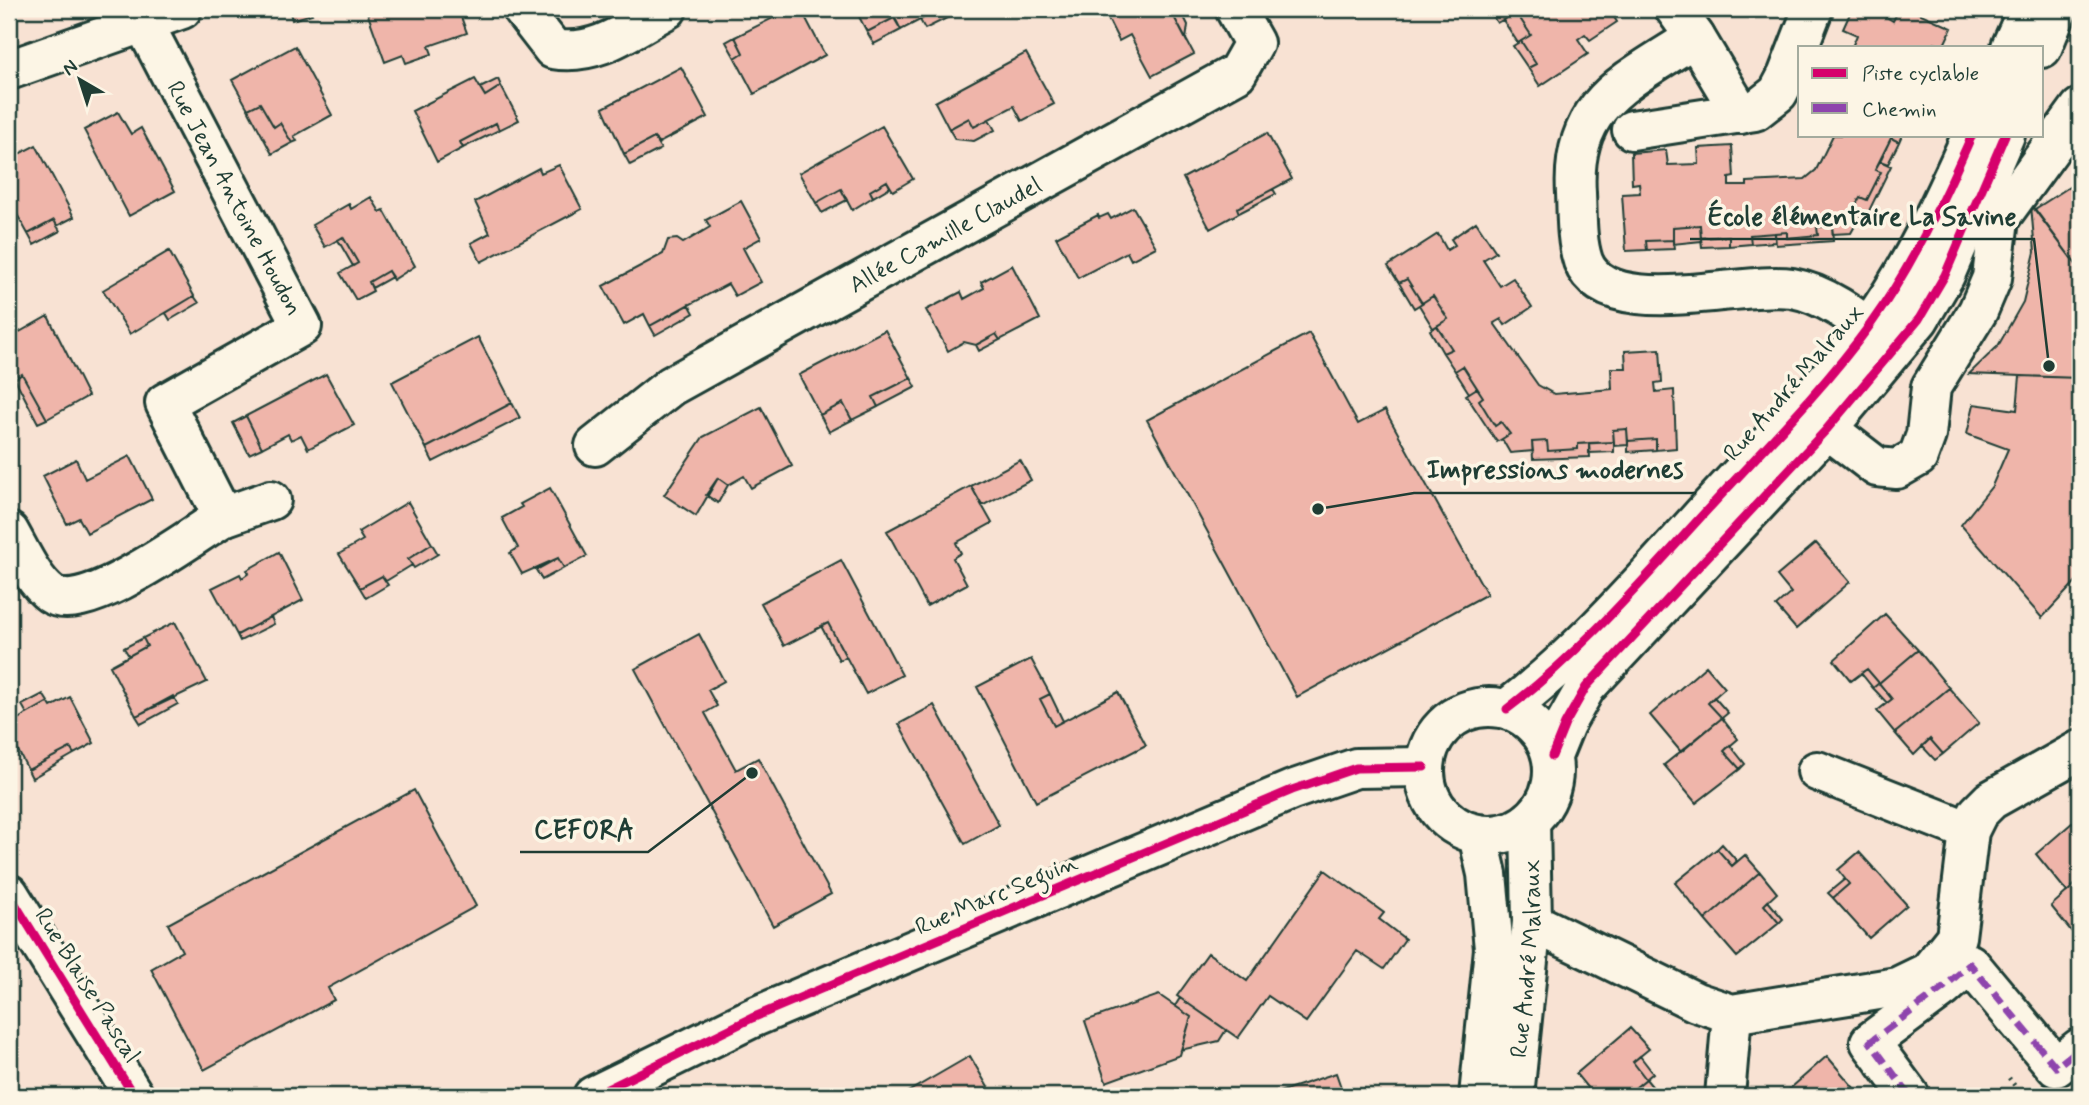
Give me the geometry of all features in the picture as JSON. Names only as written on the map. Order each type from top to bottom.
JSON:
[{"type":"street","points":[[9,71],[182,9]]},
{"type":"street","points":[[523,9],[553,49],[573,53],[589,51],[667,9]]},
{"type":"street","name":"Allée Camille Claudel","points":[[596,446],[671,386],[1237,73],[1254,43],[1235,9]]},
{"type":"street","points":[[1799,46],[1813,9]]},
{"type":"street","points":[[2011,46],[2028,9]]},
{"type":"street","points":[[2043,46],[2058,9]]},
{"type":"street","points":[[1741,114],[1685,23],[1597,107],[1582,130],[1574,174],[1579,245],[1584,263],[1600,284],[1631,296],[1789,288],[1823,299],[1882,337]]},
{"type":"street","name":"Rue Jean Antoine Houdon","points":[[144,24],[302,326],[165,403],[223,517]]},
{"type":"street","points":[[1632,130],[1755,111],[1777,93],[1798,48]]},
{"type":"street","points":[[1813,419],[1877,467],[1897,469],[1918,457],[1926,435],[1931,387],[1978,311],[1992,278],[1999,219],[2080,108]]},
{"type":"street","name":"Rue André Malraux","points":[[1552,756],[1565,724],[1586,687],[1882,337],[1921,242],[1972,136]]},
{"type":"street","name":"Rue André Malraux","points":[[1882,337],[1919,319],[1945,275],[2006,136]]},
{"type":"street","name":"Rue André Malraux","points":[[1507,709],[1557,669],[1813,419]]},
{"type":"street","points":[[9,532],[37,578],[51,594],[65,600],[102,591],[223,517],[271,500]]},
{"type":"street","points":[[1483,707],[1507,709],[1536,727],[1552,756],[1553,780],[1545,803],[1530,821],[1514,831],[1497,836],[1460,830],[1444,819],[1425,786],[1424,768],[1430,745],[1442,726],[1461,713],[1483,707]]},
{"type":"street","points":[[1532,922],[1696,1002],[1732,1014],[1897,987],[1928,972],[1956,937],[1969,831],[1978,813],[1991,800],[2080,750]]},
{"type":"street","name":"Rue Marc Seguin","points":[[593,1096],[752,1018],[1292,790],[1356,768],[1424,768]]},
{"type":"street","points":[[1817,771],[1969,831]]},
{"type":"street","name":"Rue André Malraux","points":[[1514,1096],[1532,922],[1530,821]]},
{"type":"street","name":"Rue André Malraux","points":[[1478,835],[1487,874],[1494,949],[1479,1096]]},
{"type":"street","name":"Rue Blaise Pascal","points":[[9,894],[134,1096]]},
{"type":"street","points":[[1910,1096],[1870,1042],[1943,988],[1970,964],[2056,1067],[2080,1048]]},
{"type":"street","points":[[1725,1096],[1732,1014]]},
{"type":"building","points":[[289,9],[309,9],[312,14],[292,20]]},
{"type":"building","points":[[375,9],[458,9],[467,33],[429,46],[432,54],[406,63],[403,55],[385,62],[367,12]]},
{"type":"building","points":[[779,9],[801,9],[825,55],[754,94],[735,58],[743,53],[735,37],[781,14]]},
{"type":"building","points":[[855,9],[899,9],[892,12],[894,18],[867,32]]},
{"type":"building","points":[[914,9],[920,20],[901,30],[892,12]]},
{"type":"building","points":[[914,9],[940,9],[920,20]]},
{"type":"building","points":[[940,9],[947,9],[951,16],[925,29],[920,20]]},
{"type":"building","points":[[1180,9],[1172,13],[1194,54],[1152,76],[1130,35],[1119,41],[1104,11]]},
{"type":"building","points":[[1180,9],[1188,25],[1186,40],[1172,13]]},
{"type":"building","points":[[1488,9],[1500,9],[1506,18],[1497,23]]},
{"type":"building","points":[[1500,9],[1609,9],[1617,22],[1590,40],[1585,34],[1578,39],[1588,54],[1540,86],[1528,68],[1536,64],[1521,41],[1531,35],[1515,11],[1506,18]]},
{"type":"building","points":[[1852,9],[1884,9],[1888,11],[1885,16],[1893,21],[1899,9],[1910,9],[1952,28],[1943,46],[1935,43],[1934,46],[1852,46],[1857,35],[1843,29]]},
{"type":"building","points":[[1515,11],[1531,35],[1518,43],[1503,20]]},
{"type":"building","points":[[894,18],[901,30],[874,44],[867,32]]},
{"type":"building","points":[[735,37],[743,53],[735,58],[726,42]]},
{"type":"building","points":[[1521,41],[1536,64],[1528,68],[1513,46]]},
{"type":"building","points":[[295,46],[332,115],[294,136],[297,141],[292,143],[280,123],[274,127],[260,103],[248,109],[232,80]]},
{"type":"building","points":[[1026,53],[1054,104],[1022,121],[1014,106],[974,127],[969,118],[949,129],[935,102]]},
{"type":"building","points":[[681,67],[708,117],[659,143],[654,138],[624,154],[603,108]]},
{"type":"building","points":[[475,79],[485,96],[501,86],[519,120],[499,130],[496,123],[460,142],[463,148],[437,162],[412,111]]},
{"type":"building","points":[[498,79],[501,86],[485,96],[480,88]]},
{"type":"building","points":[[260,103],[274,127],[280,123],[292,143],[272,154],[248,109]]},
{"type":"building","points":[[118,112],[131,134],[141,128],[175,191],[129,216],[84,130]]},
{"type":"building","points":[[969,118],[974,127],[989,119],[995,130],[974,141],[955,139],[949,129]]},
{"type":"building","points":[[496,123],[499,130],[463,148],[460,142]]},
{"type":"building","points":[[882,126],[913,179],[893,191],[887,181],[870,191],[873,197],[852,210],[841,189],[816,203],[799,173]]},
{"type":"building","points":[[1267,133],[1292,179],[1237,208],[1239,213],[1210,229],[1183,178]]},
{"type":"building","points":[[1833,136],[1902,136],[1899,142],[1891,138],[1875,170],[1881,172],[1867,200],[1860,197],[1853,210],[1861,215],[1851,233],[1833,234],[1832,226],[1817,227],[1818,235],[1787,238],[1787,232],[1750,235],[1751,244],[1729,246],[1729,236],[1701,238],[1700,225],[1673,227],[1673,240],[1646,241],[1647,250],[1626,251],[1622,194],[1640,193],[1639,183],[1632,184],[1631,153],[1666,150],[1668,165],[1699,164],[1698,148],[1732,146],[1734,177],[1729,178],[1729,186],[1747,186],[1747,182],[1805,179],[1816,170]]},
{"type":"building","points":[[654,138],[661,149],[630,165],[624,154]]},
{"type":"building","points":[[1891,138],[1899,142],[1888,164],[1880,161]]},
{"type":"building","points":[[11,139],[19,154],[36,145],[74,217],[57,226],[54,220],[28,234],[9,200]]},
{"type":"building","points":[[1880,161],[1891,166],[1866,217],[1853,210],[1860,197],[1867,200],[1881,172],[1875,170]]},
{"type":"building","points":[[559,165],[582,209],[481,262],[471,243],[490,233],[475,202],[539,168],[541,173]]},
{"type":"building","points":[[2080,180],[2080,270],[2035,209]]},
{"type":"building","points":[[887,181],[890,187],[873,197],[870,191]]},
{"type":"building","points":[[841,189],[847,200],[822,213],[816,203]]},
{"type":"building","points":[[1273,189],[1276,194],[1239,213],[1237,208]]},
{"type":"building","points":[[371,197],[380,212],[384,210],[415,266],[393,280],[388,271],[369,282],[373,291],[356,300],[340,273],[358,263],[343,237],[325,247],[312,225],[349,204],[351,209]]},
{"type":"building","points":[[741,201],[761,238],[743,248],[761,282],[735,296],[728,284],[650,326],[644,314],[624,325],[603,286],[663,254],[668,240],[677,239],[683,243],[710,227],[706,220]]},
{"type":"building","points":[[2031,205],[2080,270],[2080,378],[1969,374],[1998,346],[2023,302],[2035,252]]},
{"type":"building","points":[[1133,207],[1156,247],[1131,260],[1127,252],[1078,278],[1056,237],[1098,215],[1099,218],[1108,214],[1111,219]]},
{"type":"building","points":[[54,220],[60,231],[34,245],[28,234]]},
{"type":"building","points":[[1476,222],[1496,252],[1483,260],[1500,286],[1513,278],[1532,307],[1505,325],[1501,319],[1494,323],[1538,385],[1554,394],[1612,389],[1611,368],[1626,368],[1625,351],[1660,349],[1662,382],[1655,383],[1656,392],[1674,390],[1676,448],[1656,450],[1656,439],[1628,441],[1627,429],[1613,430],[1614,442],[1578,444],[1578,449],[1548,451],[1547,441],[1532,442],[1533,451],[1510,453],[1502,439],[1510,434],[1501,422],[1495,426],[1479,400],[1483,397],[1463,366],[1455,371],[1443,353],[1452,349],[1437,326],[1448,319],[1433,296],[1422,303],[1407,279],[1399,283],[1388,266],[1438,234],[1447,250],[1455,245],[1451,239]]},
{"type":"building","points":[[1700,225],[1701,241],[1673,244],[1673,227]]},
{"type":"building","points":[[1832,226],[1833,241],[1776,245],[1775,233],[1787,232],[1787,238],[1818,235],[1817,227]]},
{"type":"building","points":[[1775,233],[1775,242],[1751,244],[1750,235]]},
{"type":"building","points":[[1729,236],[1729,246],[1702,247],[1701,238]]},
{"type":"building","points":[[343,237],[358,263],[353,266],[338,240]]},
{"type":"building","points":[[1673,240],[1674,249],[1647,250],[1646,241]]},
{"type":"building","points":[[169,251],[194,296],[130,334],[103,290]]},
{"type":"building","points":[[1012,265],[1040,319],[1000,340],[996,334],[976,345],[964,342],[948,351],[926,310],[961,292],[964,299],[984,288],[981,282]]},
{"type":"building","points":[[388,271],[392,277],[372,288],[369,282]]},
{"type":"building","points":[[1407,279],[1422,303],[1414,308],[1399,283]]},
{"type":"building","points":[[194,296],[199,303],[170,320],[166,313]]},
{"type":"building","points":[[1433,296],[1448,319],[1433,328],[1419,305]]},
{"type":"building","points":[[689,304],[694,313],[655,335],[650,326]]},
{"type":"building","points":[[48,316],[88,396],[47,419],[22,374],[18,377],[9,359],[9,338]]},
{"type":"building","points":[[1437,326],[1452,349],[1443,353],[1430,330]]},
{"type":"building","points":[[885,330],[911,378],[873,397],[878,407],[852,420],[843,403],[820,415],[799,375]]},
{"type":"building","points":[[1309,333],[1358,424],[1385,410],[1487,594],[1297,697],[1147,420]]},
{"type":"building","points":[[996,334],[1000,340],[979,351],[976,345]]},
{"type":"building","points":[[478,337],[512,403],[426,448],[392,382]]},
{"type":"building","points":[[1463,366],[1477,388],[1469,393],[1455,371]]},
{"type":"building","points":[[22,374],[47,419],[38,423],[15,379]]},
{"type":"building","points":[[326,374],[354,425],[308,449],[301,435],[291,440],[288,434],[262,448],[246,416]]},
{"type":"building","points":[[2020,376],[2080,378],[2080,577],[2042,618],[1961,525],[1992,486],[2008,449],[1967,434],[1974,404],[2017,410]]},
{"type":"building","points":[[911,378],[916,387],[878,407],[873,397]]},
{"type":"building","points":[[1477,388],[1483,397],[1479,400],[1495,426],[1501,422],[1510,434],[1497,442],[1466,395]]},
{"type":"building","points":[[512,403],[520,418],[433,462],[426,448]]},
{"type":"building","points":[[843,403],[852,420],[829,432],[820,415]]},
{"type":"building","points":[[761,407],[792,466],[751,488],[744,476],[728,485],[718,478],[696,516],[664,495],[703,437]]},
{"type":"building","points":[[246,416],[262,448],[249,454],[233,423]]},
{"type":"building","points":[[1627,429],[1628,445],[1614,446],[1613,430]]},
{"type":"building","points":[[1656,439],[1656,450],[1628,452],[1628,441]]},
{"type":"building","points":[[1547,441],[1548,451],[1578,449],[1578,444],[1589,443],[1590,457],[1533,459],[1532,442]]},
{"type":"building","points":[[1614,442],[1614,452],[1589,453],[1589,443]]},
{"type":"building","points":[[130,456],[152,499],[87,533],[79,518],[67,524],[43,476],[76,459],[85,479]]},
{"type":"building","points":[[1020,460],[1031,480],[982,506],[971,486]]},
{"type":"building","points":[[718,478],[728,485],[718,503],[706,495]]},
{"type":"building","points":[[971,486],[992,523],[956,543],[961,553],[953,558],[967,584],[927,606],[887,531]]},
{"type":"building","points":[[550,488],[587,556],[564,568],[558,558],[522,574],[510,553],[518,548],[502,518],[522,507],[520,504]]},
{"type":"building","points":[[408,502],[432,544],[408,559],[412,565],[386,581],[382,576],[360,588],[339,554],[363,540],[358,532]]},
{"type":"building","points":[[1816,543],[1850,582],[1796,629],[1776,606],[1791,593],[1777,576]]},
{"type":"building","points":[[432,544],[438,554],[414,568],[408,559]]},
{"type":"building","points":[[279,552],[303,600],[237,635],[212,588],[240,574],[242,578],[249,573],[247,570]]},
{"type":"building","points":[[558,558],[564,568],[542,580],[536,570]]},
{"type":"building","points":[[841,560],[902,675],[866,694],[828,623],[784,646],[761,603]]},
{"type":"building","points":[[382,576],[388,585],[366,598],[360,588]]},
{"type":"building","points":[[1885,614],[1918,650],[1879,683],[1867,669],[1851,681],[1834,660]]},
{"type":"building","points":[[271,617],[274,624],[240,641],[237,635]]},
{"type":"building","points":[[175,622],[207,682],[136,716],[110,666],[147,646],[143,638]]},
{"type":"building","points":[[828,623],[846,657],[839,660],[821,626]]},
{"type":"building","points":[[699,634],[724,681],[708,690],[717,706],[705,713],[736,770],[758,758],[831,894],[773,926],[635,669]]},
{"type":"building","points":[[143,638],[147,646],[129,656],[124,648]]},
{"type":"building","points":[[1918,650],[1949,688],[1895,733],[1877,711],[1892,699],[1879,683]]},
{"type":"building","points":[[1031,659],[1050,694],[1040,699],[1054,726],[1118,692],[1146,745],[1036,802],[977,687]]},
{"type":"building","points":[[1706,666],[1725,688],[1708,703],[1722,718],[1681,752],[1650,715]]},
{"type":"building","points":[[1867,669],[1879,683],[1873,688],[1861,673]]},
{"type":"building","points":[[1879,683],[1892,699],[1887,703],[1873,688]]},
{"type":"building","points":[[1949,688],[1979,723],[1943,754],[1930,739],[1914,755],[1895,733]]},
{"type":"building","points":[[43,694],[48,702],[27,714],[22,705]]},
{"type":"building","points":[[1050,694],[1063,721],[1054,726],[1040,699]]},
{"type":"building","points":[[173,696],[178,704],[141,724],[136,716]]},
{"type":"building","points":[[70,697],[94,743],[74,754],[70,748],[28,770],[9,733],[9,724],[48,702],[51,707]]},
{"type":"building","points":[[1714,697],[1728,713],[1722,718],[1708,703]]},
{"type":"building","points":[[934,705],[999,825],[965,844],[899,724]]},
{"type":"building","points":[[1722,718],[1738,739],[1724,751],[1740,769],[1696,803],[1664,765]]},
{"type":"building","points":[[1930,739],[1943,754],[1935,760],[1922,746]]},
{"type":"building","points":[[1730,745],[1745,764],[1740,769],[1724,751]]},
{"type":"building","points":[[70,748],[74,754],[32,778],[28,770]]},
{"type":"building","points":[[414,790],[476,906],[328,988],[334,1000],[204,1070],[151,969],[182,951],[168,924]]},
{"type":"building","points":[[2080,816],[2080,880],[2067,892],[2036,854]]},
{"type":"building","points":[[1722,844],[1737,861],[1732,866],[1717,849]]},
{"type":"building","points":[[1717,849],[1732,866],[1745,855],[1760,872],[1705,920],[1675,883]]},
{"type":"building","points":[[1859,852],[1907,905],[1869,938],[1833,898],[1849,884],[1838,870]]},
{"type":"building","points":[[1325,870],[1384,913],[1379,919],[1405,939],[1384,969],[1357,951],[1306,1022],[1268,996],[1238,1038],[1177,996],[1208,953],[1247,981]]},
{"type":"building","points":[[1760,872],[1777,893],[1764,905],[1779,923],[1737,957],[1705,920]]},
{"type":"building","points":[[1845,879],[1849,884],[1833,898],[1828,893]]},
{"type":"building","points":[[2080,880],[2080,942],[2051,906]]},
{"type":"building","points":[[1768,901],[1783,919],[1779,923],[1764,905]]},
{"type":"building","points":[[1159,995],[1191,1017],[1180,1055],[1106,1082],[1085,1021]]},
{"type":"building","points":[[1180,998],[1226,1030],[1219,1041],[1181,1050],[1191,1017],[1175,1006]]},
{"type":"building","points":[[1630,1028],[1649,1049],[1633,1062],[1646,1079],[1625,1096],[1594,1096],[1576,1074]]},
{"type":"building","points":[[970,1056],[993,1096],[901,1096]]},
{"type":"building","points":[[1640,1056],[1653,1073],[1646,1079],[1633,1062]]},
{"type":"building","points":[[1827,1056],[1860,1095],[1784,1094]]},
{"type":"building","points":[[1336,1073],[1344,1096],[1267,1096]]},
{"type":"building","points":[[1646,1079],[1660,1096],[1625,1096]]},
{"type":"marked path","points":[[1910,1096],[1870,1042],[1943,988],[1970,964],[2056,1067],[2080,1048]]},
{"type":"cycle path","points":[[1507,709],[1559,666],[1607,619],[1830,376],[1870,325],[1913,257],[1972,136]]},
{"type":"cycle path","points":[[1552,756],[1565,724],[1586,687],[1826,430],[1919,319],[1945,275],[2005,136]]},
{"type":"cycle path","points":[[593,1096],[752,1018],[1292,790],[1356,768],[1424,767]]},
{"type":"cycle path","points":[[9,894],[134,1096]]},
{"type":"place","name":"École élémentaire La Savine","points":[[2049,366]]},
{"type":"place","name":"Impressions modernes","points":[[1318,509]]},
{"type":"place","name":"CEFORA","points":[[752,773]]}]
